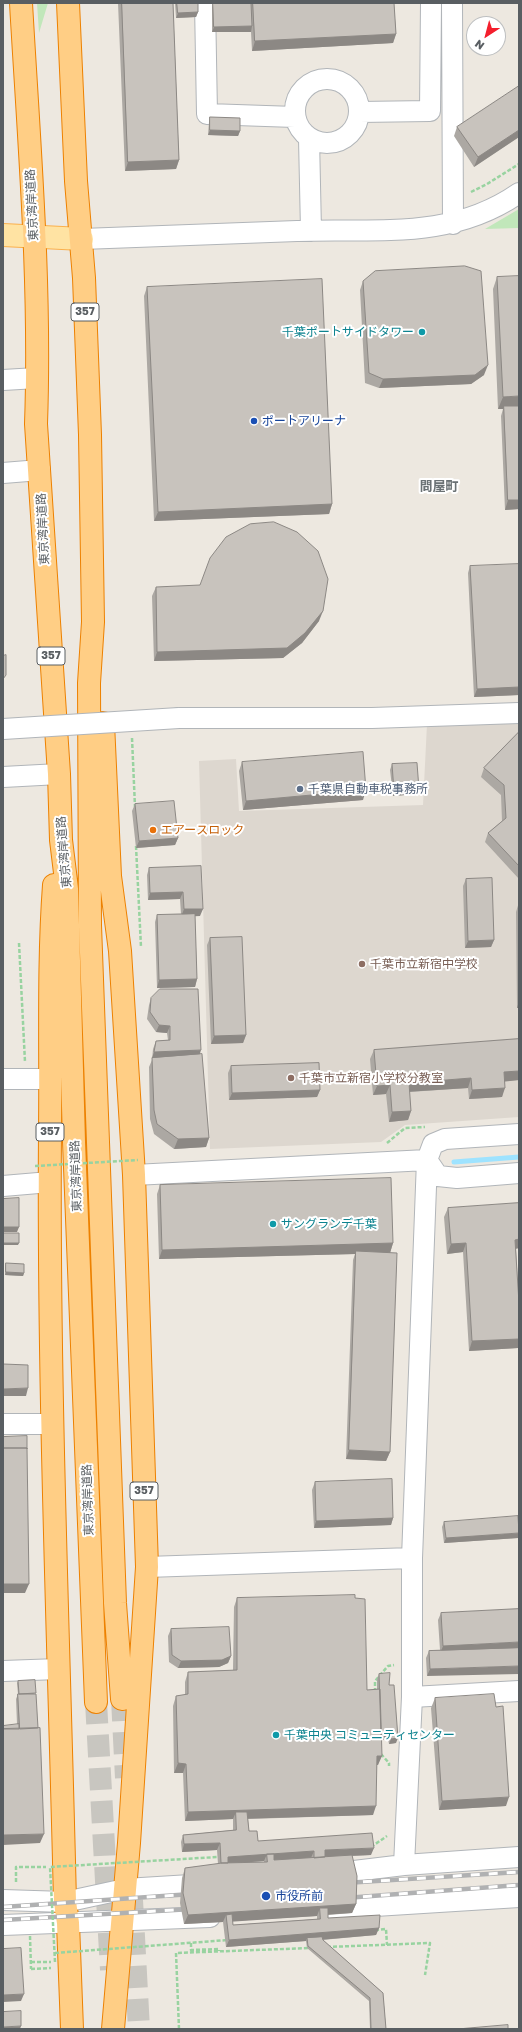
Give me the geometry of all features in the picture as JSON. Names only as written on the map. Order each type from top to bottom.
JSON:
[{"type":"highway","name":"東京湾岸道路","points":[[21,3],[34,236],[37,378],[36,424],[59,774],[61,840],[67,889],[74,1142],[96,1702]]},
{"type":"highway","name":"東京湾岸道路","points":[[68,3],[76,182],[82,239],[90,435],[93,622],[89,683],[90,932],[115,1603],[122,1699]]},
{"type":"highway","name":"357","points":[[93,622],[102,684],[110,876],[120,951],[136,1167],[147,1567],[138,1718],[124,1889],[123,1920],[113,2029]]},
{"type":"highway","name":"357","points":[[61,840],[54,886],[51,1079],[50,1182],[52,1424],[72,2029]]},
{"type":"main road","points":[[3,235],[82,239]]},
{"type":"street","points":[[204,3],[207,114],[294,117]]},
{"type":"street","points":[[359,112],[430,111],[431,3]]},
{"type":"street","points":[[452,3],[453,224]]},
{"type":"street","points":[[325,79],[336,80],[353,92],[358,102],[359,112],[357,122],[352,132],[335,143],[324,144],[309,138],[298,127],[294,117],[298,95],[305,87],[315,81],[325,79]]},
{"type":"street","points":[[309,138],[311,231]]},
{"type":"street","points":[[82,239],[311,231],[389,232],[424,229],[453,224],[480,214],[519,193]]},
{"type":"street","points":[[3,380],[37,378]]},
{"type":"street","points":[[3,473],[40,470]]},
{"type":"street","points":[[3,729],[179,718],[372,718],[519,713]]},
{"type":"street","points":[[3,777],[59,774]]},
{"type":"street","points":[[3,1080],[51,1079]]},
{"type":"street","points":[[404,1865],[412,1697],[412,1558],[426,1160],[433,1144],[445,1139],[519,1134]]},
{"type":"street","points":[[136,1167],[426,1160]]},
{"type":"street","points":[[426,1160],[438,1176],[457,1178],[519,1173]]},
{"type":"street","points":[[3,1186],[50,1182]]},
{"type":"street","points":[[3,1424],[52,1424]]},
{"type":"street","points":[[147,1567],[412,1558]]},
{"type":"street","points":[[3,1671],[59,1669]]},
{"type":"street","points":[[412,1697],[519,1691]]},
{"type":"street","points":[[312,1876],[404,1865],[519,1858]]},
{"type":"street","points":[[3,1925],[67,1912],[124,1889],[225,1883]]},
{"type":"street","points":[[309,1910],[519,1897]]},
{"type":"street","points":[[3,1900],[67,1912],[123,1920],[230,1916]]},
{"type":"path","points":[[469,193],[487,184],[519,164]]},
{"type":"path","points":[[132,734],[135,813]]},
{"type":"path","points":[[136,845],[141,955]]},
{"type":"path","points":[[19,943],[25,1068]]},
{"type":"path","points":[[383,1146],[405,1128],[428,1126]]},
{"type":"path","points":[[35,1166],[136,1167]]},
{"type":"path","points":[[375,1696],[375,1681],[388,1666],[400,1665]]},
{"type":"path","points":[[379,1752],[389,1763],[389,1770]]},
{"type":"path","points":[[370,1848],[388,1835]]},
{"type":"path","points":[[16,1883],[16,1868],[50,1868],[224,1857]]},
{"type":"path","points":[[31,1962],[55,1962],[50,1868]]},
{"type":"path","points":[[369,1931],[386,1930],[387,1945]]},
{"type":"path","points":[[30,1936],[31,1969],[55,1968],[56,1942],[48,1942]]},
{"type":"path","points":[[55,1953],[232,1940]]},
{"type":"path","points":[[191,1942],[191,1950],[219,1949],[219,1951]]},
{"type":"path","points":[[26,1943],[33,1943]]},
{"type":"path","points":[[326,1947],[430,1943],[425,1975]]},
{"type":"path","points":[[179,2029],[176,1953],[311,1948]]},
{"type":"shaded area","name":"千葉市立新宿中学校","points":[[519,723],[519,1117],[405,1125],[381,1142],[210,1149],[199,761],[236,759],[239,811],[423,805],[427,724]]},
{"type":"green space","points":[[37,3],[48,3],[39,33]]},
{"type":"green space","points":[[519,209],[519,228],[485,229]]},
{"type":"building","points":[[122,3],[173,3],[179,160],[128,162]]},
{"type":"building","points":[[177,3],[198,3],[198,12],[178,13]]},
{"type":"building","points":[[213,3],[251,3],[252,26],[214,27]]},
{"type":"building","points":[[253,3],[394,3],[396,34],[255,41]]},
{"type":"building","points":[[519,86],[519,130],[478,157],[457,127]]},
{"type":"building","points":[[210,117],[240,118],[240,131],[210,130]]},
{"type":"building","name":"千葉ポートサイドタワー","points":[[465,266],[481,271],[488,365],[475,375],[383,379],[369,373],[363,281],[375,271]]},
{"type":"building","points":[[519,276],[519,396],[503,397],[497,277]]},
{"type":"building","points":[[322,279],[332,504],[158,512],[147,287]]},
{"type":"building","points":[[504,406],[519,406],[519,500],[508,500]]},
{"type":"building","points":[[274,522],[297,532],[318,551],[328,579],[323,611],[305,633],[287,648],[157,652],[156,587],[200,585],[210,558],[226,537],[250,524]]},
{"type":"building","points":[[519,564],[519,687],[477,689],[470,566]]},
{"type":"building","points":[[6,655],[6,675],[3,679],[3,656]]},
{"type":"building","points":[[519,732],[519,866],[488,833],[506,818],[504,785],[484,768]]},
{"type":"building","points":[[363,752],[366,790],[246,801],[242,762]]},
{"type":"building","points":[[417,763],[419,789],[394,791],[392,764]]},
{"type":"building","points":[[174,801],[178,838],[139,841],[135,804]]},
{"type":"building","points":[[201,866],[203,909],[184,909],[183,892],[150,893],[149,868]]},
{"type":"building","points":[[492,878],[494,940],[468,941],[466,879]]},
{"type":"building","points":[[195,914],[197,979],[159,980],[157,915]]},
{"type":"building","points":[[242,937],[246,1035],[214,1036],[210,938]]},
{"type":"building","points":[[160,989],[198,989],[201,1050],[154,1052],[156,1041],[170,1040],[170,1026],[159,1025],[150,1012],[151,998]]},
{"type":"building","points":[[519,1039],[519,1071],[504,1072],[505,1088],[472,1090],[471,1078],[409,1083],[411,1111],[392,1112],[390,1085],[377,1086],[374,1050]]},
{"type":"building","points":[[202,1054],[209,1138],[178,1139],[157,1124],[154,1110],[152,1058]]},
{"type":"building","points":[[319,1063],[320,1090],[232,1093],[231,1066]]},
{"type":"building","name":"サングランデ千葉","points":[[391,1178],[393,1243],[162,1250],[160,1185]]},
{"type":"building","points":[[19,1198],[19,1227],[3,1227],[3,1199]]},
{"type":"building","points":[[519,1203],[519,1239],[515,1240],[519,1303],[519,1339],[472,1341],[466,1243],[451,1244],[448,1208]]},
{"type":"building","points":[[3,1233],[19,1233],[19,1243],[3,1243]]},
{"type":"building","points":[[356,1251],[397,1253],[390,1452],[349,1450]]},
{"type":"building","points":[[6,1263],[24,1264],[24,1273],[6,1272]]},
{"type":"building","points":[[3,1364],[28,1365],[28,1388],[3,1389]]},
{"type":"building","points":[[27,1436],[27,1448],[3,1448],[3,1437]]},
{"type":"building","points":[[3,1448],[27,1448],[29,1584],[3,1584]]},
{"type":"building","points":[[392,1479],[393,1518],[316,1521],[315,1482]]},
{"type":"building","points":[[518,1516],[519,1533],[446,1538],[444,1522]]},
{"type":"building","name":"千葉中央 コミュニティセンター","points":[[355,1595],[355,1598],[365,1599],[367,1690],[380,1689],[382,1756],[377,1756],[376,1806],[188,1812],[186,1764],[178,1763],[176,1696],[188,1694],[188,1672],[237,1670],[237,1598]]},
{"type":"building","points":[[519,1609],[519,1642],[443,1646],[441,1613]]},
{"type":"building","points":[[229,1627],[231,1656],[222,1660],[181,1661],[172,1655],[171,1629]]},
{"type":"building","points":[[519,1648],[519,1666],[430,1669],[429,1651]]},
{"type":"building","points":[[390,1673],[389,1685],[394,1685],[398,1738],[391,1739],[390,1734],[381,1735],[379,1674]]},
{"type":"building","points":[[35,1680],[36,1693],[19,1694],[18,1681]]},
{"type":"building","points":[[18,1694],[36,1694],[38,1728],[20,1729]]},
{"type":"building","points":[[494,1694],[496,1707],[503,1706],[509,1797],[442,1801],[435,1698]]},
{"type":"building","points":[[19,1724],[19,1729],[3,1729],[3,1726]]},
{"type":"building","points":[[40,1728],[44,1834],[3,1835],[3,1729]]},
{"type":"building","points":[[236,1812],[247,1812],[249,1831],[257,1831],[258,1841],[372,1833],[374,1848],[325,1850],[325,1857],[314,1858],[314,1851],[228,1857],[228,1863],[221,1863],[220,1843],[184,1844],[183,1835],[236,1830]]},
{"type":"building","points":[[267,1854],[274,1854],[274,1860],[352,1855],[357,1876],[356,1904],[188,1915],[183,1893],[185,1868],[222,1863],[267,1862]]},
{"type":"building","points":[[320,1908],[328,1908],[328,1918],[380,1915],[379,1928],[229,1940],[226,1915],[232,1914],[233,1925],[320,1919]]},
{"type":"building","points":[[322,1937],[323,1940],[383,1993],[386,2029],[371,2029],[370,1998],[308,1946],[307,1938]]},
{"type":"building","points":[[21,1948],[24,1994],[3,1995],[3,1949]]},
{"type":"building","points":[[21,2011],[21,2026],[3,2027],[3,2012]]},
{"type":"building","points":[[508,2025],[508,2029],[458,2029]]},
{"type":"waterway","points":[[454,1162],[519,1157]]},
{"type":"tunnel","points":[[122,1699],[126,1778]]},
{"type":"tunnel","points":[[96,1702],[111,1970]]},
{"type":"tunnel","points":[[132,1900],[139,2029]]},
{"type":"railway","points":[[345,1883],[519,1872]]},
{"type":"railway","points":[[345,1898],[519,1885]]},
{"type":"railway","points":[[3,1907],[192,1894]]},
{"type":"railway","points":[[3,1920],[192,1909]]},
{"type":"place","name":"千葉ポートサイドタワー","points":[[422,332]]},
{"type":"place","name":"ポートアリーナ","points":[[254,421]]},
{"type":"place","name":"千葉県自動車税事務所","points":[[300,789]]},
{"type":"place","name":"エアースロック","points":[[153,830]]},
{"type":"place","name":"千葉市立新宿中学校","points":[[362,964]]},
{"type":"place","name":"千葉市立新宿小学校分教室","points":[[291,1078]]},
{"type":"place","name":"サングランデ千葉","points":[[273,1224]]},
{"type":"place","name":"千葉中央 コミュニティセンター","points":[[276,1735]]},
{"type":"place","name":"市役所前","points":[[266,1896]]},
{"type":"district","name":"問屋町","points":[[439,487]]}]
